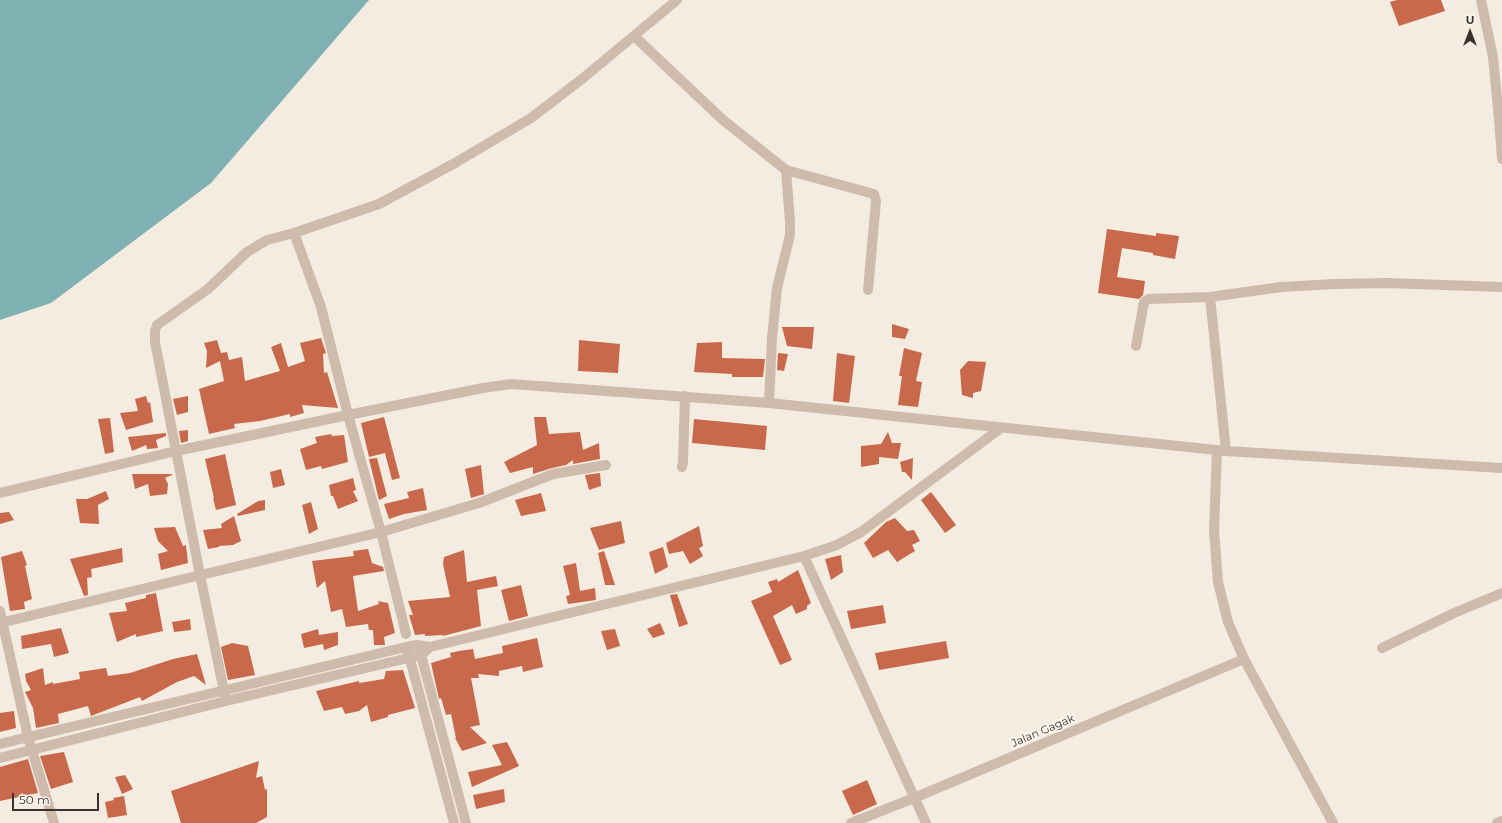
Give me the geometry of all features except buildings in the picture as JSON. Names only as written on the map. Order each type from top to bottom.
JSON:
[{"type":"street","points":[[226,701],[155,342],[155,331],[157,326],[208,289],[247,252],[267,240],[294,233],[379,204],[455,163],[531,118],[677,0]]},
{"type":"street","points":[[1481,0],[1493,57],[1500,118],[1502,159]]},
{"type":"street","points":[[634,36],[723,120],[786,170],[874,194],[876,201],[868,290]]},
{"type":"street","points":[[769,403],[772,338],[777,288],[790,235],[786,170]]},
{"type":"street","points":[[294,233],[321,307],[348,415],[381,532],[406,634],[406,647],[410,657],[454,823]]},
{"type":"street","points":[[1136,346],[1144,302],[1148,299],[1210,297],[1281,287],[1335,284],[1393,283],[1502,287]]},
{"type":"street","points":[[1210,297],[1221,450],[1214,530],[1218,582],[1228,622],[1244,659],[1333,823]]},
{"type":"street","points":[[0,493],[176,452],[348,415],[483,388],[511,384],[769,403],[1221,450],[1502,468]]},
{"type":"street","points":[[682,467],[685,396]]},
{"type":"street","points":[[0,744],[406,647],[417,645],[430,647],[804,556],[837,545],[862,532],[1001,428]]},
{"type":"street","points":[[1,622],[381,532],[479,503],[553,474],[606,465]]},
{"type":"street","points":[[804,556],[926,823]]},
{"type":"street","points":[[1382,648],[1454,613],[1502,593]]},
{"type":"street","points":[[0,611],[1,622],[31,750],[54,823]]},
{"type":"street","points":[[406,634],[417,645],[421,655],[466,823]]},
{"type":"street","points":[[0,758],[226,701],[421,655],[430,647]]},
{"type":"street","name":"Jalan Gagak","points":[[851,823],[1244,659]]},
{"type":"street","points":[[1497,823],[1502,821]]},
{"type":"water","points":[[0,0],[369,0],[211,183],[51,303],[0,320]]}]
